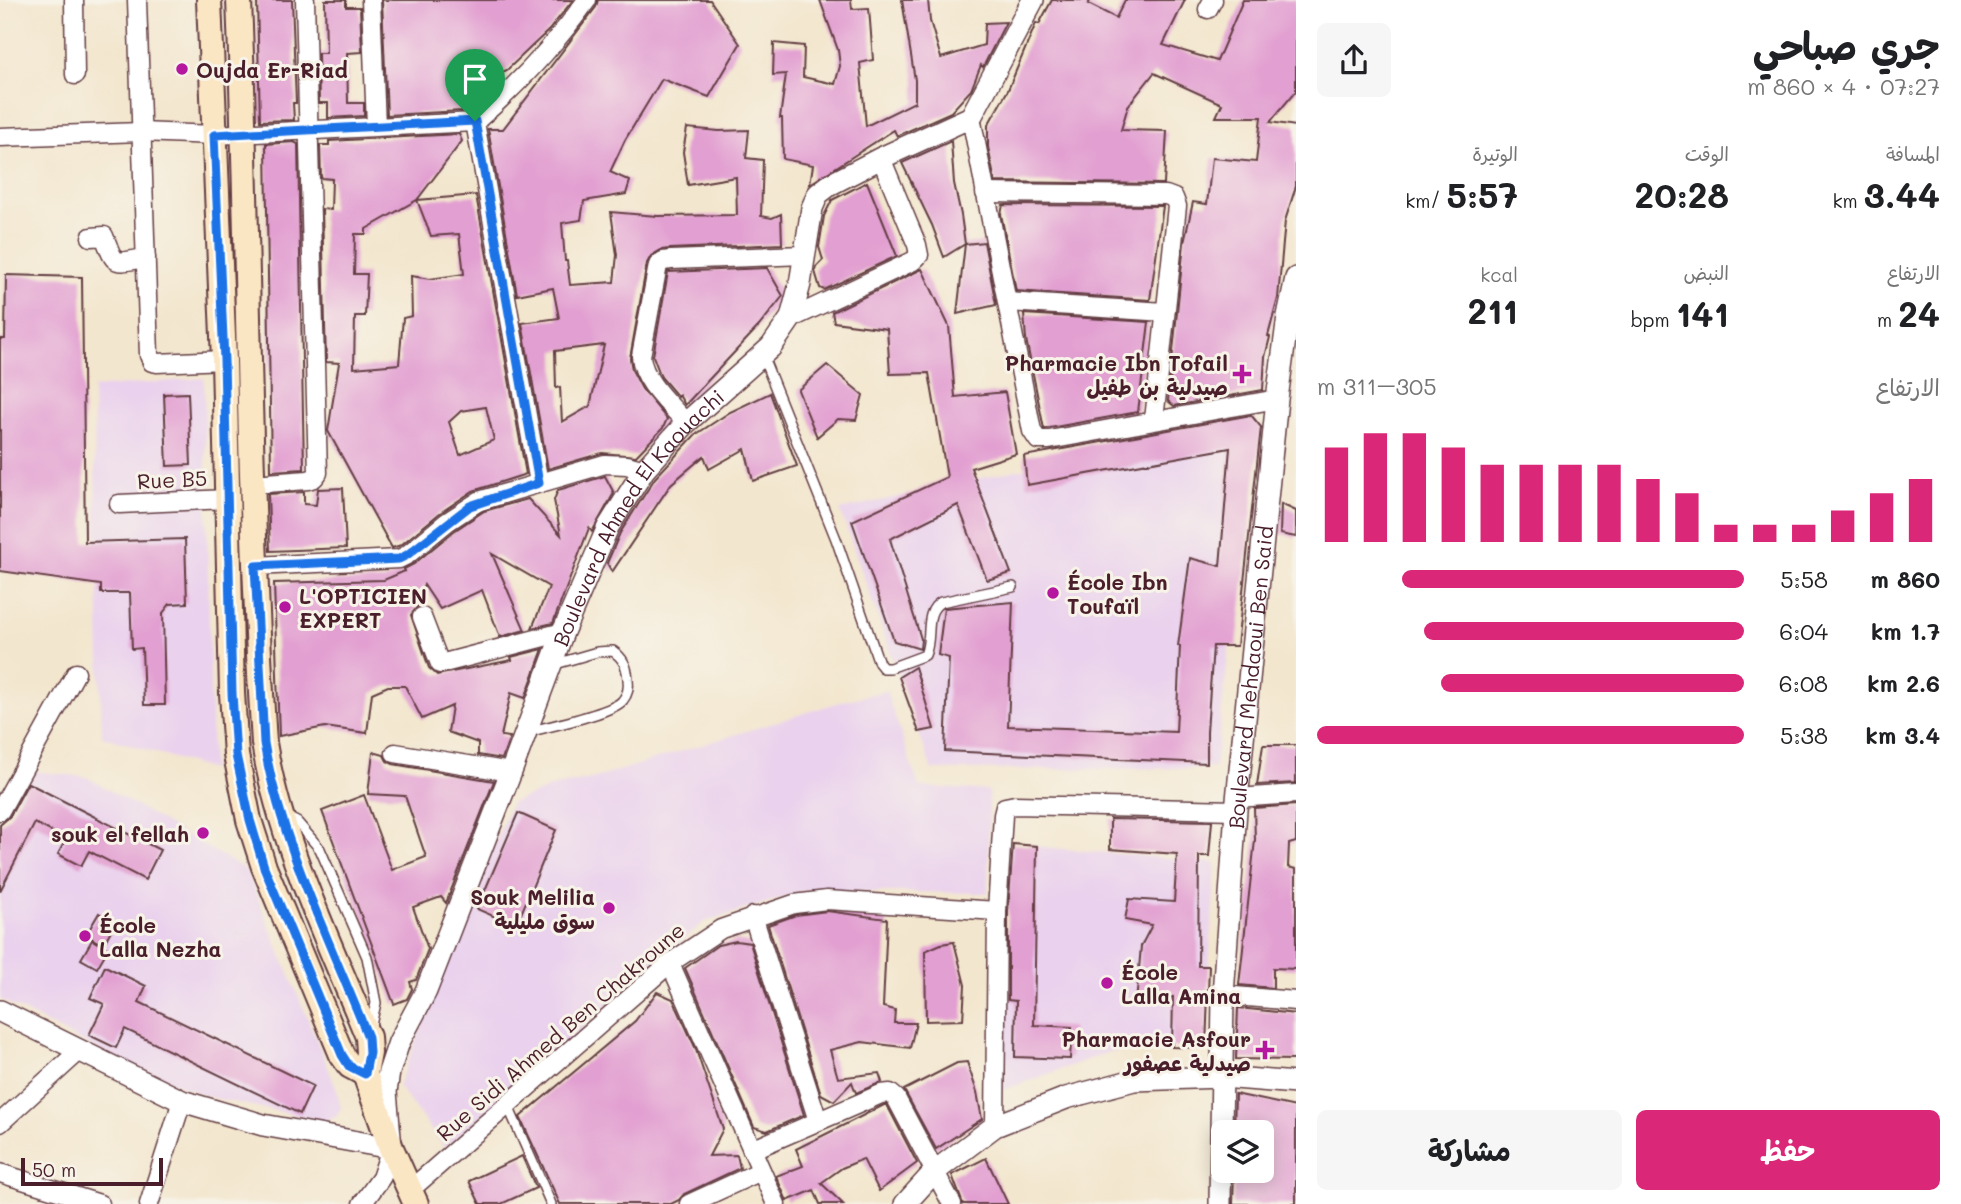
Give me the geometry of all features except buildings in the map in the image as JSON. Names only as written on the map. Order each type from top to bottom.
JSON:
[{"type":"main road","points":[[209,0],[224,360],[233,720],[241,784],[264,867],[342,1055],[349,1066],[365,1074]]},
{"type":"main road","points":[[239,0],[252,484],[264,743],[281,814],[368,1037],[369,1053],[365,1074],[391,1148],[413,1197]]},
{"type":"street","points":[[74,0],[75,75]]},
{"type":"street","points":[[137,0],[149,355],[152,362],[224,360]]},
{"type":"street","points":[[252,484],[307,480],[318,473],[305,0]]},
{"type":"street","points":[[371,0],[376,126]]},
{"type":"street","points":[[0,138],[141,132],[214,135],[475,121],[508,93],[544,56],[587,0]]},
{"type":"street","points":[[1033,0],[971,117],[1032,431],[1038,440],[1049,440],[1277,399]]},
{"type":"street","name":"Boulevard Ahmed El Kaouachi","points":[[391,1148],[386,1092],[389,1072],[399,1042],[426,991],[563,632],[608,527],[643,470],[686,423],[783,333],[790,319],[812,208],[818,194],[831,184],[881,158],[971,117]]},
{"type":"street","points":[[475,121],[539,483]]},
{"type":"street","points":[[790,319],[913,261],[919,255],[881,158]]},
{"type":"street","points":[[985,193],[1166,195],[1174,198],[1177,206],[1154,420]]},
{"type":"street","points":[[90,237],[104,236],[114,261],[146,258]]},
{"type":"street","points":[[686,423],[649,379],[642,364],[641,356],[658,265],[671,260],[804,255]]},
{"type":"street","name":"Boulevard Mehdaoui Ben Said","points":[[1220,1204],[1223,995],[1236,804],[1277,399],[1296,278]]},
{"type":"street","points":[[1007,302],[1165,312]]},
{"type":"street","points":[[255,566],[399,559],[470,506],[605,464],[627,465],[643,470]]},
{"type":"street","name":"Rue B5","points":[[119,504],[228,499]]},
{"type":"street","points":[[422,617],[438,660],[444,664],[563,632]]},
{"type":"street","points":[[0,811],[76,673]]},
{"type":"street","points":[[395,753],[511,772]]},
{"type":"street","points":[[995,1126],[997,911],[1005,807],[1015,804],[1236,804],[1296,794]]},
{"type":"street","name":"Rue Sidi Ahmed Ben Chakroune","points":[[413,1197],[508,1106],[670,963],[708,936],[753,916],[794,904],[827,900],[997,911]]},
{"type":"street","points":[[753,916],[818,1121]]},
{"type":"street","points":[[670,963],[776,1204]]},
{"type":"street","points":[[1223,995],[1296,1001]]},
{"type":"street","points":[[0,1011],[78,1052],[182,1101],[263,1125],[391,1148],[381,1178],[362,1204]]},
{"type":"street","points":[[0,1122],[78,1052]]},
{"type":"street","points":[[905,1204],[934,1172],[995,1126],[1100,1087],[1134,1080],[1222,1077],[1296,1083]]},
{"type":"street","points":[[752,1150],[881,1094],[890,1093],[896,1098],[952,1204]]},
{"type":"street","points":[[149,1204],[182,1101]]},
{"type":"street","points":[[689,1204],[761,1171]]},
{"type":"street","points":[[0,1173],[100,1204]]},
{"type":"lane","points":[[762,355],[836,539],[883,668],[925,655],[930,639],[930,612],[933,606],[1013,587]]},
{"type":"lane","points":[[526,732],[606,711],[623,702],[628,691],[628,677],[623,659],[613,651],[597,652],[550,666]]},
{"type":"lane","points":[[508,1106],[551,1204]]},
{"type":"shaded area","points":[[204,378],[212,770],[102,736],[93,388]]},
{"type":"shaded area","name":"École Ibn Toufaïl","points":[[1256,416],[1215,768],[932,770],[840,510]]},
{"type":"shaded area","name":"Souk Melilia سوق مليلية","points":[[886,691],[919,787],[989,791],[988,893],[804,891],[704,922],[445,1148],[398,1086],[511,803],[556,786],[596,778],[843,701]]},
{"type":"shaded area","points":[[31,771],[86,777],[246,870],[336,1087],[341,1108],[336,1117],[324,1121],[205,1096],[105,1054],[0,999],[0,836]]},
{"type":"shaded area","name":"École Lalla Amina","points":[[1010,844],[1216,863],[1206,1048],[1172,1047],[1109,1052],[1003,1090]]},
{"type":"place","name":"Oujda Er-Riad","points":[[182,69]]},
{"type":"place","name":"Pharmacie Ibn Tofail صيدلية بن طفيل","points":[[1242,374]]},
{"type":"place","name":"École Ibn Toufaïl","points":[[1053,593]]},
{"type":"place","name":"L'OPTICIEN EXPERT","points":[[285,607]]},
{"type":"place","name":"souk el fellah","points":[[203,833]]},
{"type":"place","name":"Souk Melilia سوق مليلية","points":[[609,908]]},
{"type":"place","name":"École Lalla Nezha","points":[[85,936]]},
{"type":"place","name":"École Lalla Amina","points":[[1107,983]]},
{"type":"place","name":"Pharmacie Asfour صيدلية عصفور","points":[[1265,1050]]},
{"type":"route","points":[[475,121],[539,483],[479,501],[399,559],[255,566],[264,743],[269,770],[296,857],[368,1037],[370,1045],[365,1074],[349,1066],[344,1060],[264,867],[241,784],[236,755],[214,135],[475,121]]}]
